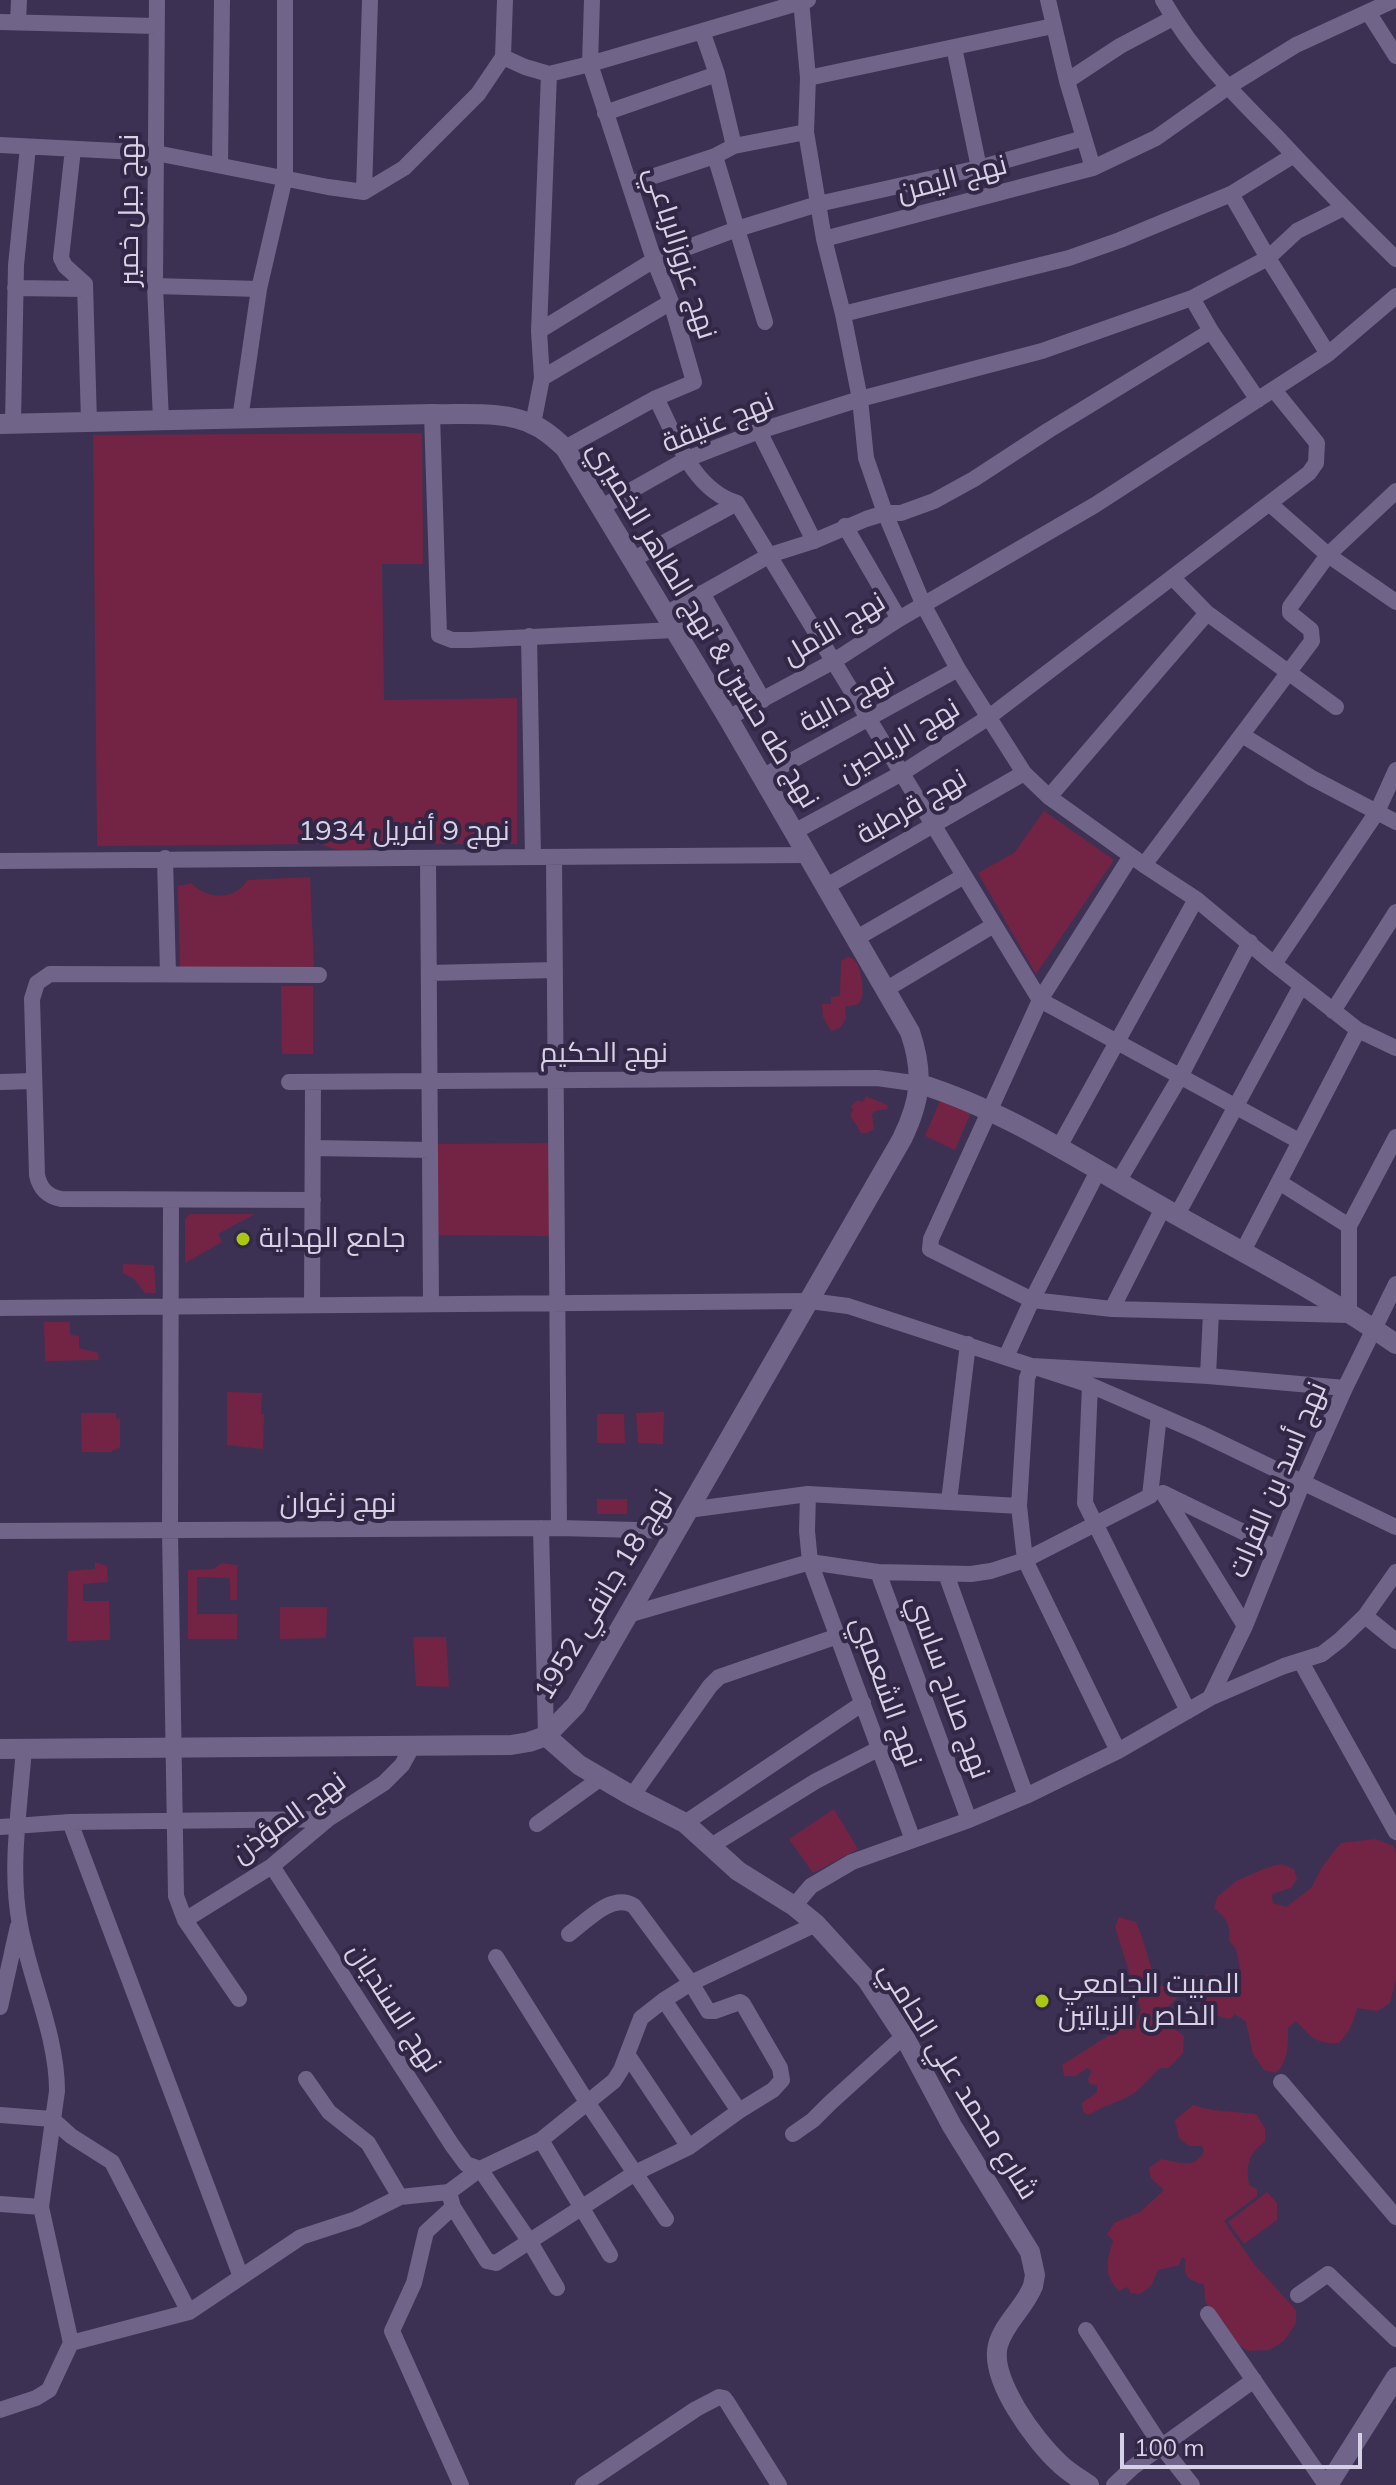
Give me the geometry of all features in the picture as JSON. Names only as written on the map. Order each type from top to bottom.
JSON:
[{"type":"street","points":[[18,22],[19,0]]},
{"type":"street","name":"نهج جبل خمير","points":[[157,0],[155,286],[161,420]]},
{"type":"street","points":[[220,165],[222,0]]},
{"type":"street","points":[[240,419],[259,289],[285,177],[285,0]]},
{"type":"street","points":[[364,192],[370,0]]},
{"type":"street","points":[[0,145],[156,153],[364,192],[404,168],[478,94],[503,57],[505,0]]},
{"type":"street","name":"نهج عزوزالرباعي","points":[[565,448],[656,398],[694,382],[671,302],[654,260],[590,64],[592,0]]},
{"type":"street","points":[[1048,0],[1067,81],[1093,168]]},
{"type":"street","points":[[1163,0],[1192,45],[1228,87],[1396,259]]},
{"type":"street","name":"نهج اليمن","points":[[824,239],[1093,168],[1156,138],[1228,87],[1296,45],[1394,0]]},
{"type":"street","points":[[503,57],[549,74],[804,1],[808,78],[806,132],[824,239],[860,399],[866,458],[924,606],[958,669],[1024,773],[1049,797],[1196,899],[1358,1030],[1396,1048]]},
{"type":"street","points":[[1368,12],[1396,56]]},
{"type":"street","points":[[1067,81],[1120,46],[1173,18]]},
{"type":"street","points":[[0,22],[156,26]]},
{"type":"street","points":[[808,78],[1053,26]]},
{"type":"street","points":[[702,31],[717,74],[734,146]]},
{"type":"street","points":[[954,47],[979,168]]},
{"type":"street","points":[[533,424],[542,378],[539,331],[549,74]]},
{"type":"street","points":[[605,113],[717,74]]},
{"type":"street","points":[[630,184],[715,156],[734,146],[806,132]]},
{"type":"street","points":[[539,331],[654,260],[737,229],[818,204],[979,168],[1084,138]]},
{"type":"street","points":[[6,424],[7,324],[15,288],[28,147]]},
{"type":"street","points":[[73,149],[61,258],[65,266],[85,284],[89,422]]},
{"type":"street","points":[[843,314],[1069,258],[1231,194],[1294,155]]},
{"type":"street","points":[[715,156],[765,322]]},
{"type":"street","points":[[1231,194],[1328,354]]},
{"type":"street","name":"نهج عتيقة","points":[[600,508],[687,459],[759,431],[860,399],[1042,351],[1192,298],[1268,258],[1297,231],[1343,208]]},
{"type":"street","points":[[155,286],[259,289]]},
{"type":"street","points":[[15,288],[85,289]]},
{"type":"street","name":"نهج الأمل","points":[[728,718],[834,661],[899,619],[1095,505],[1328,354],[1396,296]]},
{"type":"street","points":[[1192,298],[1258,400]]},
{"type":"street","points":[[542,378],[671,302]]},
{"type":"street","points":[[432,414],[438,633],[452,640],[669,622],[702,593],[770,555],[885,513],[914,509],[974,479],[1211,331]]},
{"type":"street","name":"نهج الرياحين","points":[[794,832],[902,773],[989,717],[1309,473],[1316,463],[1317,443],[1274,390]]},
{"type":"street","points":[[656,398],[687,459],[706,487],[737,503],[1040,1000],[1299,1141]]},
{"type":"street","name":"نهج طه حسين & نهج الطاهر الخميري","points":[[6,424],[432,414],[501,417],[533,424],[565,448],[728,718],[910,1032],[918,1055],[920,1084]]},
{"type":"street","points":[[759,431],[814,541]]},
{"type":"street","points":[[1349,1315],[1112,1309],[1032,1300],[930,1249],[931,1239],[1040,1000],[1138,860],[1242,735],[1312,641],[1311,630],[1290,613],[1290,607],[1328,555],[1396,491]]},
{"type":"street","points":[[632,560],[737,503]]},
{"type":"street","points":[[1270,504],[1328,555],[1396,602]]},
{"type":"street","points":[[845,526],[899,619]]},
{"type":"street","points":[[1173,578],[1207,613],[1336,707]]},
{"type":"street","points":[[702,593],[763,700]]},
{"type":"street","points":[[1049,797],[1207,613]]},
{"type":"street","points":[[529,636],[533,857]]},
{"type":"street","name":"نهج دالية","points":[[762,777],[958,669]]},
{"type":"street","points":[[1242,735],[1312,778],[1396,822]]},
{"type":"street","points":[[1274,964],[1377,812],[1396,770]]},
{"type":"street","name":"نهج قرطبة","points":[[825,887],[1024,773]]},
{"type":"street","name":"نهج 9 أفريل 1934","points":[[0,861],[807,855]]},
{"type":"street","points":[[554,857],[559,1528]]},
{"type":"street","points":[[165,858],[168,974]]},
{"type":"street","points":[[428,858],[431,1304]]},
{"type":"street","points":[[855,939],[964,876]]},
{"type":"street","points":[[1059,1147],[1196,899]]},
{"type":"street","points":[[1333,1011],[1396,912]]},
{"type":"street","points":[[885,990],[994,925]]},
{"type":"street","points":[[1118,1182],[1180,1077],[1250,942]]},
{"type":"street","points":[[429,973],[555,970]]},
{"type":"street","points":[[313,1200],[61,1199],[47,1194],[37,1175],[32,999],[33,991],[43,978],[58,974],[319,975]]},
{"type":"street","points":[[1112,1309],[1235,1108],[1301,986]]},
{"type":"street","points":[[1243,1251],[1358,1030]]},
{"type":"street","name":"نهج الحكيم","points":[[289,1082],[877,1078],[920,1084]]},
{"type":"street","points":[[0,1082],[34,1081]]},
{"type":"street","points":[[312,1305],[313,1082]]},
{"type":"street","points":[[920,1084],[957,1095],[1059,1147],[1243,1251],[1396,1344]]},
{"type":"street","name":"نهج 18 جانفي 1952","points":[[0,1749],[511,1745],[546,1736],[576,1705],[631,1614],[902,1139],[914,1115],[920,1084]]},
{"type":"street","points":[[1349,1315],[1349,1226],[1396,1137]]},
{"type":"street","points":[[313,1148],[430,1150]]},
{"type":"street","points":[[1006,1357],[1098,1171]]},
{"type":"street","points":[[1279,1182],[1349,1226]]},
{"type":"street","points":[[171,1200],[170,1531],[176,1896],[185,1920],[239,1999]]},
{"type":"street","name":"نهج أسد بن الفرات","points":[[1210,1698],[1245,1626],[1345,1388],[1396,1284]]},
{"type":"street","points":[[0,1308],[810,1301],[848,1306],[1090,1385],[1396,1527]]},
{"type":"street","points":[[1208,1376],[1211,1312]]},
{"type":"street","points":[[949,1501],[968,1344]]},
{"type":"street","points":[[1032,1366],[1345,1388]]},
{"type":"street","points":[[1032,1366],[1027,1378],[1019,1506],[1025,1560],[1118,1751]]},
{"type":"street","points":[[1090,1385],[1085,1503],[1188,1711]]},
{"type":"street","points":[[1159,1415],[1157,1491],[1245,1626]]},
{"type":"street","points":[[631,1614],[810,1562],[878,1572],[981,1572],[1025,1560],[1157,1491]]},
{"type":"street","points":[[1157,1491],[1276,1548]]},
{"type":"street","points":[[688,1510],[808,1494],[1019,1506]]},
{"type":"street","name":"نهج الشعمبي","points":[[808,1494],[810,1562],[913,1840]]},
{"type":"street","points":[[541,1528],[546,1736]]},
{"type":"street","name":"نهج زغوان","points":[[0,1531],[559,1528],[676,1531]]},
{"type":"street","name":"نهج صلاح ساسي","points":[[878,1572],[969,1820]]},
{"type":"street","points":[[794,1906],[811,1886],[852,1862],[1026,1796],[1118,1751],[1210,1698],[1284,1666],[1322,1654],[1365,1616],[1396,1572]]},
{"type":"street","points":[[946,1574],[1026,1796]]},
{"type":"street","points":[[1365,1616],[1396,1641]]},
{"type":"street","points":[[632,1796],[719,1677],[838,1636]]},
{"type":"street","points":[[1301,1662],[1396,1832]]},
{"type":"street","points":[[685,1823],[863,1703]]},
{"type":"street","name":"شارع محمد علي الحامي","points":[[546,1736],[579,1765],[685,1823],[738,1871],[794,1906],[816,1924],[867,1980],[904,2036],[952,2126],[1030,2252],[1035,2275],[1033,2286],[1004,2333],[997,2351],[998,2363],[1005,2387],[1016,2407],[1065,2469],[1089,2485]]},
{"type":"street","name":"نهج المؤذن","points":[[185,1920],[272,1866],[328,1819],[384,1783],[402,1765],[412,1747]]},
{"type":"street","points":[[0,2410],[36,2398],[49,2390],[71,2343],[41,2207],[57,2075],[19,1923],[16,1866],[24,1748]]},
{"type":"street","points":[[711,1846],[816,1781],[880,1748]]},
{"type":"street","points":[[537,1824],[601,1778]]},
{"type":"street","points":[[0,1827],[70,1822],[328,1819]]},
{"type":"street","points":[[70,1822],[241,2277]]},
{"type":"street","name":"نهج السنديان","points":[[272,1866],[452,2145],[466,2164],[480,2169],[557,2288]]},
{"type":"street","points":[[451,2200],[490,2263],[496,2263],[635,2173],[689,2147],[773,2090],[782,2080],[782,2073],[742,2003],[708,2011],[634,1906],[628,1902],[610,1904],[569,1934]]},
{"type":"street","points":[[0,2007],[19,1923]]},
{"type":"street","points":[[461,2485],[393,2334],[394,2324],[414,2283],[426,2232],[480,2169],[541,2140],[614,2081],[641,2018],[691,1983],[816,1924]]},
{"type":"street","points":[[496,1957],[587,2102],[666,2219]]},
{"type":"street","points":[[664,2000],[739,2111]]},
{"type":"street","points":[[793,2134],[813,2120],[904,2036]]},
{"type":"street","points":[[627,2054],[689,2147]]},
{"type":"street","points":[[306,2079],[329,2112],[368,2143],[400,2197]]},
{"type":"street","points":[[1281,2082],[1396,2217]]},
{"type":"street","points":[[0,2115],[52,2119],[71,2136],[112,2162],[189,2312]]},
{"type":"street","points":[[541,2140],[610,2255]]},
{"type":"street","points":[[71,2343],[189,2312],[301,2237],[356,2219],[400,2197],[451,2200]]},
{"type":"street","points":[[0,2204],[41,2207]]},
{"type":"street","points":[[1298,2295],[1328,2274],[1396,2339]]},
{"type":"street","points":[[1208,2314],[1327,2485],[1396,2377]]},
{"type":"street","points":[[1086,2330],[1162,2447],[1192,2485]]},
{"type":"street","points":[[1114,2485],[1133,2467],[1254,2380]]},
{"type":"street","points":[[583,2485],[696,2409],[719,2397],[727,2402],[779,2485]]},
{"type":"shaded area","points":[[422,433],[423,564],[382,564],[384,700],[517,698],[517,844],[377,844],[350,850],[322,844],[97,846],[93,435]]},
{"type":"shaded area","points":[[1044,811],[1114,860],[1036,974],[978,873],[1014,853]]},
{"type":"shaded area","points":[[310,877],[314,967],[180,968],[178,886],[191,883],[205,893],[221,896],[235,892],[248,880]]},
{"type":"shaded area","points":[[848,957],[854,959],[859,968],[861,1001],[845,1006],[846,1018],[840,1028],[831,1031],[823,1017],[822,1004],[831,1004],[831,997],[840,996],[841,961]]},
{"type":"shaded area","points":[[281,986],[313,986],[313,1054],[282,1054]]},
{"type":"shaded area","points":[[866,1096],[887,1105],[888,1109],[875,1111],[872,1114],[874,1129],[861,1133],[850,1115],[853,1110],[851,1106],[858,1100],[863,1102]]},
{"type":"shaded area","points":[[940,1101],[972,1110],[955,1150],[925,1136]]},
{"type":"shaded area","points":[[551,1143],[549,1236],[436,1235],[438,1144]]},
{"type":"shaded area","points":[[190,1214],[255,1214],[218,1234],[222,1242],[185,1263],[185,1219]]},
{"type":"shaded area","points":[[123,1264],[154,1265],[156,1293],[145,1293],[133,1278],[123,1273]]},
{"type":"shaded area","points":[[44,1322],[70,1322],[70,1335],[79,1336],[79,1348],[98,1353],[99,1360],[45,1361]]},
{"type":"shaded area","points":[[227,1392],[262,1393],[263,1449],[227,1445]]},
{"type":"shaded area","points":[[664,1412],[663,1444],[638,1443],[636,1413]]},
{"type":"shaded area","points":[[81,1413],[116,1413],[116,1418],[120,1419],[120,1447],[110,1452],[82,1452]]},
{"type":"shaded area","points":[[597,1414],[624,1414],[625,1443],[597,1443]]},
{"type":"shaded area","points":[[597,1499],[627,1499],[627,1514],[597,1514]]},
{"type":"shaded area","points":[[95,1562],[107,1566],[108,1582],[83,1584],[83,1601],[109,1601],[110,1640],[67,1641],[68,1571],[95,1569]]},
{"type":"shaded area","points":[[222,1563],[237,1565],[237,1600],[230,1600],[230,1578],[197,1577],[197,1614],[237,1614],[237,1639],[188,1639],[188,1570],[213,1569]]},
{"type":"shaded area","points":[[280,1607],[327,1607],[326,1638],[280,1639]]},
{"type":"shaded area","points":[[413,1637],[446,1637],[449,1687],[416,1686]]},
{"type":"shaded area","points":[[834,1809],[858,1849],[813,1873],[789,1839]]},
{"type":"shaded area","points":[[1375,1839],[1393,1846],[1396,1853],[1396,1979],[1390,2003],[1378,2011],[1357,2008],[1351,2027],[1339,2043],[1314,2038],[1296,2021],[1288,2028],[1287,2052],[1280,2068],[1276,2073],[1264,2070],[1253,2054],[1246,2022],[1235,2014],[1230,2019],[1210,2012],[1197,1997],[1192,1984],[1197,1976],[1212,1975],[1226,1980],[1240,1969],[1236,1949],[1229,1941],[1227,1922],[1214,1908],[1217,1897],[1236,1881],[1281,1864],[1294,1869],[1297,1879],[1291,1888],[1272,1894],[1273,1903],[1286,1907],[1311,1888],[1324,1864],[1341,1843]]},
{"type":"shaded area","points":[[1119,1917],[1136,1922],[1159,1986],[1171,1985],[1177,1989],[1178,1997],[1152,2017],[1153,2023],[1175,2029],[1184,2036],[1183,2053],[1169,2068],[1160,2068],[1126,2098],[1089,2115],[1083,2112],[1082,2103],[1097,2092],[1097,2085],[1089,2084],[1092,2071],[1087,2068],[1076,2076],[1064,2076],[1062,2065],[1138,2019],[1141,2010],[1115,1927]]},
{"type":"shaded area","points":[[1193,2105],[1256,2114],[1265,2128],[1265,2141],[1248,2165],[1249,2185],[1257,2189],[1257,2196],[1224,2221],[1254,2264],[1296,2310],[1296,2323],[1284,2341],[1269,2350],[1248,2351],[1236,2343],[1224,2322],[1212,2313],[1205,2301],[1204,2284],[1195,2282],[1186,2274],[1186,2260],[1182,2257],[1179,2265],[1158,2270],[1151,2286],[1140,2294],[1131,2293],[1127,2287],[1119,2291],[1108,2273],[1113,2241],[1107,2234],[1114,2223],[1140,2212],[1164,2190],[1151,2178],[1149,2168],[1161,2159],[1191,2163],[1204,2151],[1202,2146],[1189,2146],[1179,2138],[1175,2120]]},
{"type":"shaded area","points":[[1267,2192],[1277,2203],[1277,2220],[1244,2244],[1228,2222]]},
{"type":"place","name":"جامع الهداية","points":[[243,1239]]},
{"type":"place","name":"المبيت الجامعي الخاص الزياتين","points":[[1042,2001]]}]
